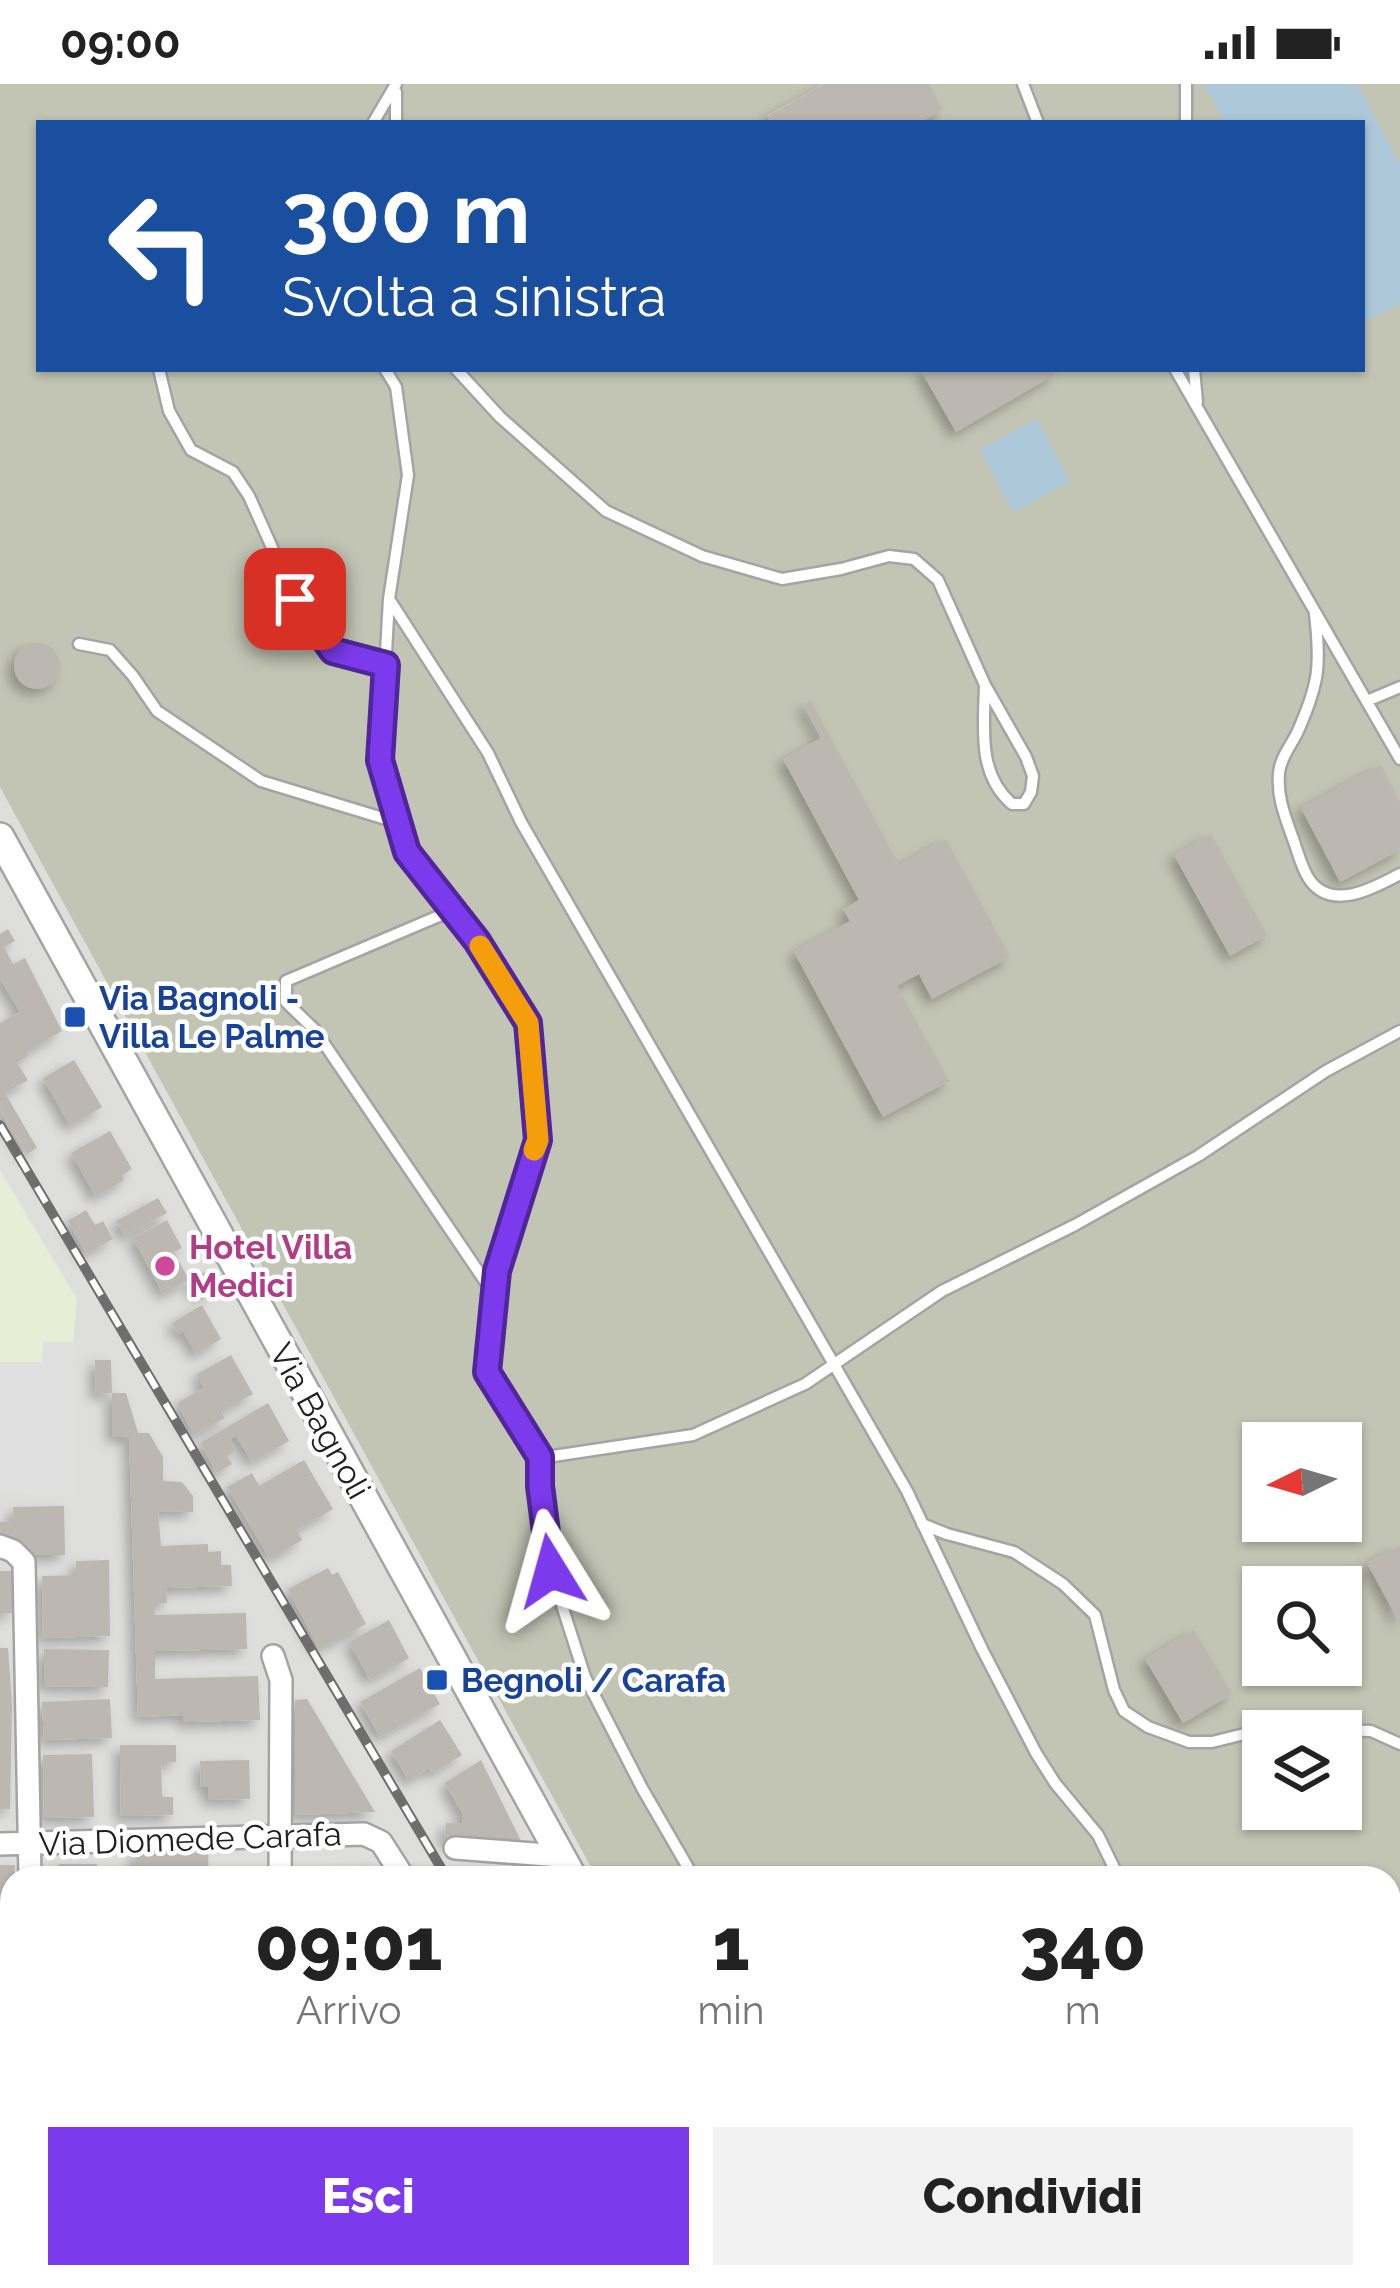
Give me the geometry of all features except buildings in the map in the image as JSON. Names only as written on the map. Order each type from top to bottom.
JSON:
[{"type":"street","name":"Via Bagnoli","points":[[0,837],[566,1866]]},
{"type":"street","points":[[0,1546],[24,1562],[30,1866]]},
{"type":"street","points":[[273,1656],[281,1680],[280,1866]]},
{"type":"street","name":"Via Diomede Carafa","points":[[0,1844],[364,1834],[380,1840],[396,1866]]},
{"type":"street","points":[[455,1848],[561,1866]]},
{"type":"lane","points":[[1022,84],[1037,120]]},
{"type":"lane","points":[[1186,84],[1186,120]]},
{"type":"lane","points":[[375,120],[396,86]]},
{"type":"lane","points":[[396,86],[396,120]]},
{"type":"lane","points":[[160,372],[169,411],[191,450],[233,472],[249,496],[295,599],[333,651],[386,665]]},
{"type":"lane","points":[[388,372],[396,387],[408,475],[389,599],[380,760],[407,852],[477,941],[528,1023],[538,1140],[497,1271],[487,1372],[540,1457],[551,1571],[585,1677],[687,1866]]},
{"type":"lane","points":[[459,372],[500,417],[606,512],[702,556],[782,579],[890,556],[914,560],[938,580],[985,686],[1026,757],[1033,776],[1024,804],[1012,804],[991,777],[986,760],[985,686]]},
{"type":"lane","points":[[1177,372],[1400,759]]},
{"type":"lane","points":[[1194,372],[1198,406]]},
{"type":"lane","points":[[389,599],[488,753],[521,822],[907,1492],[1036,1754],[1098,1835],[1113,1866]]},
{"type":"lane","points":[[1314,608],[1320,658],[1316,687],[1279,767],[1280,802],[1309,880],[1325,894],[1350,896],[1400,874]]},
{"type":"lane","points":[[79,644],[110,650],[157,711],[260,781],[399,824]]},
{"type":"lane","points":[[1367,701],[1400,687]]},
{"type":"lane","points":[[453,910],[286,981],[286,1002],[315,1030],[495,1296]]},
{"type":"lane","points":[[540,1457],[693,1435],[805,1384],[942,1291],[1075,1226],[1198,1156],[1326,1071],[1400,1031]]},
{"type":"lane","points":[[922,1524],[1014,1552],[1063,1584],[1096,1615],[1114,1690],[1124,1711],[1148,1727],[1189,1742],[1236,1738],[1269,1728],[1371,1731],[1400,1744]]},
{"type":"shaded area","points":[[0,84],[824,84],[768,115],[770,120],[36,120],[36,372],[1365,372],[1365,120],[921,120],[929,84],[1400,84],[1400,1866],[590,1866],[0,787]]},
{"type":"shaded area","points":[[0,782],[594,1866],[0,1866]]},
{"type":"shaded area","points":[[0,1170],[77,1299],[73,1342],[43,1342],[42,1362],[0,1362]]},
{"type":"shaded area","points":[[43,1342],[73,1342],[73,1494],[0,1493],[0,1362],[42,1362]]},
{"type":"water","points":[[1204,84],[1357,84],[1400,164],[1400,303],[1365,322],[1365,120],[1223,120]]},
{"type":"water","points":[[1037,419],[1070,482],[1013,512],[980,449]]},
{"type":"railway","points":[[0,1125],[440,1866]]},
{"type":"slow traffic","points":[[480,946],[528,1023],[538,1140],[534,1150]]},
{"type":"place","name":"Via Bagnoli - Villa Le Palme","points":[[75,1017]]},
{"type":"place","name":"Hotel Villa Medici","points":[[165,1266]]},
{"type":"place","name":"Begnoli / Carafa","points":[[437,1680]]},
{"type":"route","points":[[295,599],[333,651],[386,665],[380,760],[407,852],[477,941],[528,1023],[538,1140],[497,1271],[487,1372],[540,1457],[551,1571]]}]
